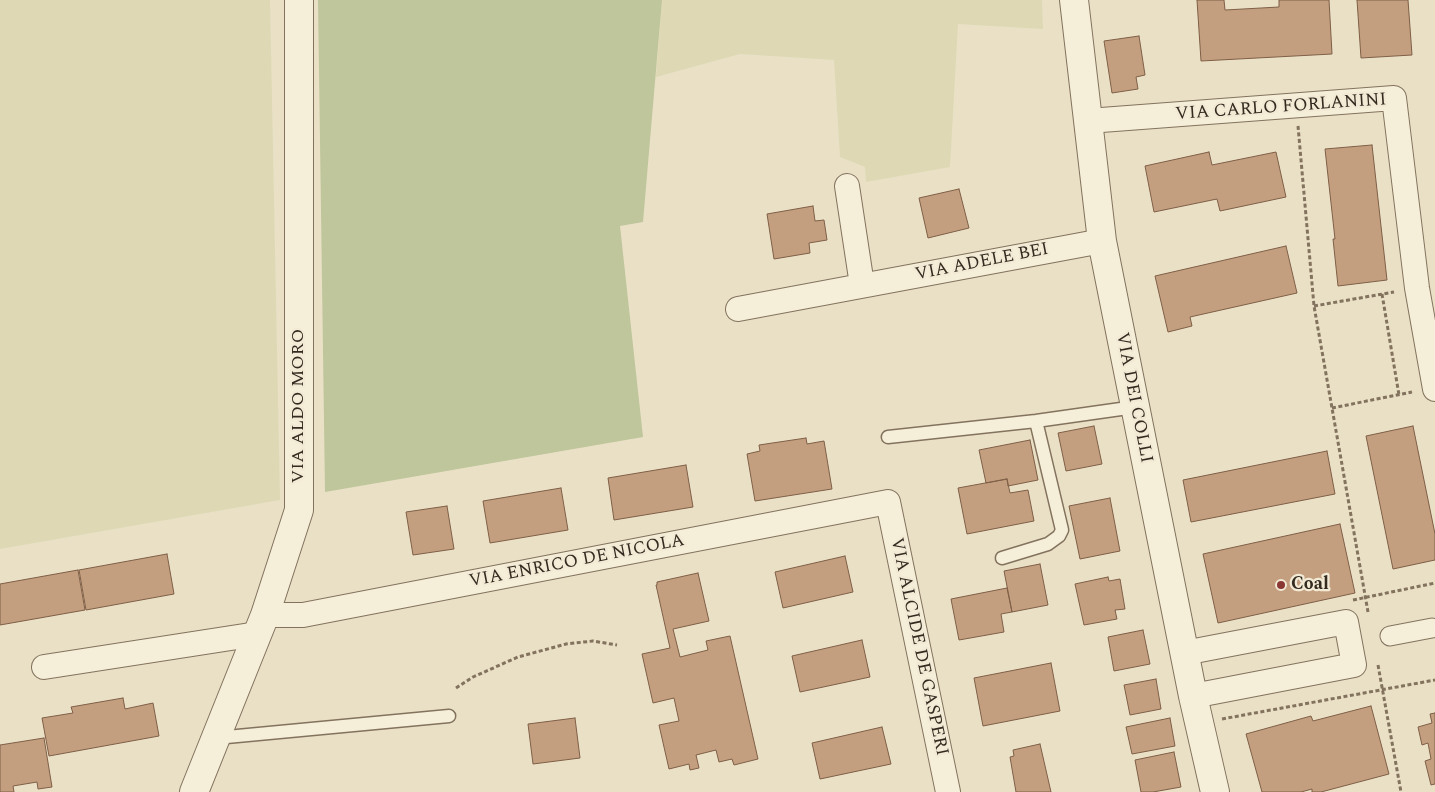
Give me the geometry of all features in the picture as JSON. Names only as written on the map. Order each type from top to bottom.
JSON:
[{"type":"street","name":"VIA ALDO MORO","points":[[194,792],[261,624],[299,510],[299,0]]},
{"type":"street","name":"VIA DEI COLLI","points":[[1074,0],[1102,241],[1184,653],[1215,792]]},
{"type":"street","name":"VIA CARLO FORLANINI","points":[[1088,121],[1394,98],[1417,288],[1435,388]]},
{"type":"street","points":[[847,186],[862,285]]},
{"type":"street","name":"VIA ADELE BEI","points":[[738,308],[1102,241]]},
{"type":"street","name":"VIA ENRICO DE NICOLA","points":[[44,667],[888,502]]},
{"type":"street","name":"VIA ALCIDE DE GASPERI","points":[[888,502],[948,792]]},
{"type":"street","points":[[1184,653],[1346,622],[1354,665],[1193,696]]},
{"type":"street","points":[[1390,636],[1432,628]]},
{"type":"lane","points":[[888,437],[1036,421],[1135,407]]},
{"type":"lane","points":[[1002,558],[1048,544],[1059,536],[1062,530],[1036,421]]},
{"type":"lane","points":[[216,738],[449,716]]},
{"type":"path","points":[[1296,106],[1314,306],[1368,614]]},
{"type":"path","points":[[1314,306],[1417,288]]},
{"type":"path","points":[[1382,294],[1399,395]]},
{"type":"path","points":[[1332,408],[1435,388]]},
{"type":"path","points":[[456,688],[495,666],[526,654],[566,644],[593,641],[617,645]]},
{"type":"path","points":[[1378,664],[1401,792]]},
{"type":"path","points":[[1199,724],[1435,680]]},
{"type":"shaded area","points":[[0,0],[270,0],[280,500],[0,549]]},
{"type":"shaded area","points":[[662,0],[1042,0],[1043,29],[958,24],[950,167],[866,182],[865,167],[840,157],[834,60],[740,54],[656,77]]},
{"type":"green space","points":[[318,0],[662,0],[643,222],[620,226],[643,437],[325,492]]},
{"type":"building","points":[[1197,0],[1224,0],[1225,10],[1279,7],[1279,0],[1329,0],[1332,54],[1201,61]]},
{"type":"building","points":[[1357,0],[1408,0],[1412,55],[1361,58]]},
{"type":"building","points":[[1139,36],[1145,75],[1136,77],[1138,89],[1112,93],[1104,41]]},
{"type":"building","points":[[1372,145],[1387,280],[1338,286],[1325,149]]},
{"type":"building","points":[[1209,152],[1212,165],[1276,152],[1286,197],[1220,211],[1217,199],[1154,212],[1145,166]]},
{"type":"building","points":[[959,189],[969,228],[928,238],[919,198]]},
{"type":"building","points":[[813,206],[815,221],[824,220],[827,240],[809,243],[810,253],[774,259],[767,214]]},
{"type":"building","points":[[1286,246],[1297,293],[1190,317],[1192,326],[1168,332],[1155,276]]},
{"type":"building","points":[[1094,426],[1102,464],[1066,471],[1058,433]]},
{"type":"building","points":[[1413,426],[1435,534],[1435,560],[1393,569],[1366,436]]},
{"type":"building","points":[[806,438],[807,444],[824,441],[832,489],[755,501],[747,454],[760,451],[759,445]]},
{"type":"building","points":[[1030,440],[1038,480],[1008,486],[1007,479],[986,483],[979,450]]},
{"type":"building","points":[[1327,451],[1335,494],[1191,522],[1183,480]]},
{"type":"building","points":[[686,465],[693,507],[614,520],[608,478]]},
{"type":"building","points":[[1007,479],[1010,493],[1028,490],[1034,521],[967,534],[958,488]]},
{"type":"building","points":[[561,488],[568,530],[490,543],[483,501]]},
{"type":"building","points":[[1110,498],[1120,551],[1080,559],[1069,506]]},
{"type":"building","points":[[447,506],[454,549],[413,555],[406,512]]},
{"type":"building","points":[[1340,524],[1355,593],[1218,623],[1203,554]]},
{"type":"building","points":[[167,554],[174,594],[86,610],[79,570]]},
{"type":"building","points":[[845,556],[853,592],[783,608],[775,572]]},
{"type":"building","points":[[1040,564],[1048,605],[1012,612],[1004,571]]},
{"type":"building","points":[[78,570],[85,610],[0,625],[0,584]]},
{"type":"building","points":[[698,573],[709,621],[673,629],[680,657],[708,650],[706,641],[730,636],[758,759],[734,765],[732,759],[719,762],[716,750],[696,755],[699,768],[690,770],[689,764],[669,769],[659,725],[679,721],[674,698],[653,703],[642,654],[670,648],[656,585],[657,582]]},
{"type":"building","points":[[1108,577],[1109,581],[1120,579],[1125,609],[1115,610],[1117,619],[1084,625],[1075,584]]},
{"type":"building","points":[[1007,588],[1012,612],[1001,614],[1004,632],[959,640],[951,599]]},
{"type":"building","points":[[1143,630],[1150,664],[1114,671],[1108,637]]},
{"type":"building","points":[[862,640],[870,677],[800,692],[792,656]]},
{"type":"building","points":[[1051,663],[1060,711],[983,726],[974,678]]},
{"type":"building","points":[[1156,679],[1161,709],[1130,715],[1124,685]]},
{"type":"building","points":[[123,698],[125,709],[153,703],[159,736],[49,756],[42,718],[73,713],[71,707]]},
{"type":"building","points":[[1371,706],[1389,774],[1321,792],[1312,792],[1312,789],[1301,792],[1262,792],[1246,734],[1311,716],[1313,721]]},
{"type":"building","points":[[1435,713],[1435,784],[1431,785],[1425,761],[1431,759],[1428,743],[1422,745],[1418,727],[1432,723],[1430,714]]},
{"type":"building","points":[[575,718],[580,758],[533,764],[528,724]]},
{"type":"building","points":[[1170,718],[1175,746],[1132,754],[1126,727]]},
{"type":"building","points":[[882,727],[891,764],[820,779],[812,743]]},
{"type":"building","points":[[44,738],[52,787],[38,789],[37,782],[13,786],[14,792],[0,792],[0,745]]},
{"type":"building","points":[[1040,744],[1051,792],[1016,792],[1010,757],[1014,756],[1013,750]]},
{"type":"building","points":[[1174,752],[1181,787],[1141,792],[1135,760]]},
{"type":"place","name":"Coal","points":[[1281,585]]}]
